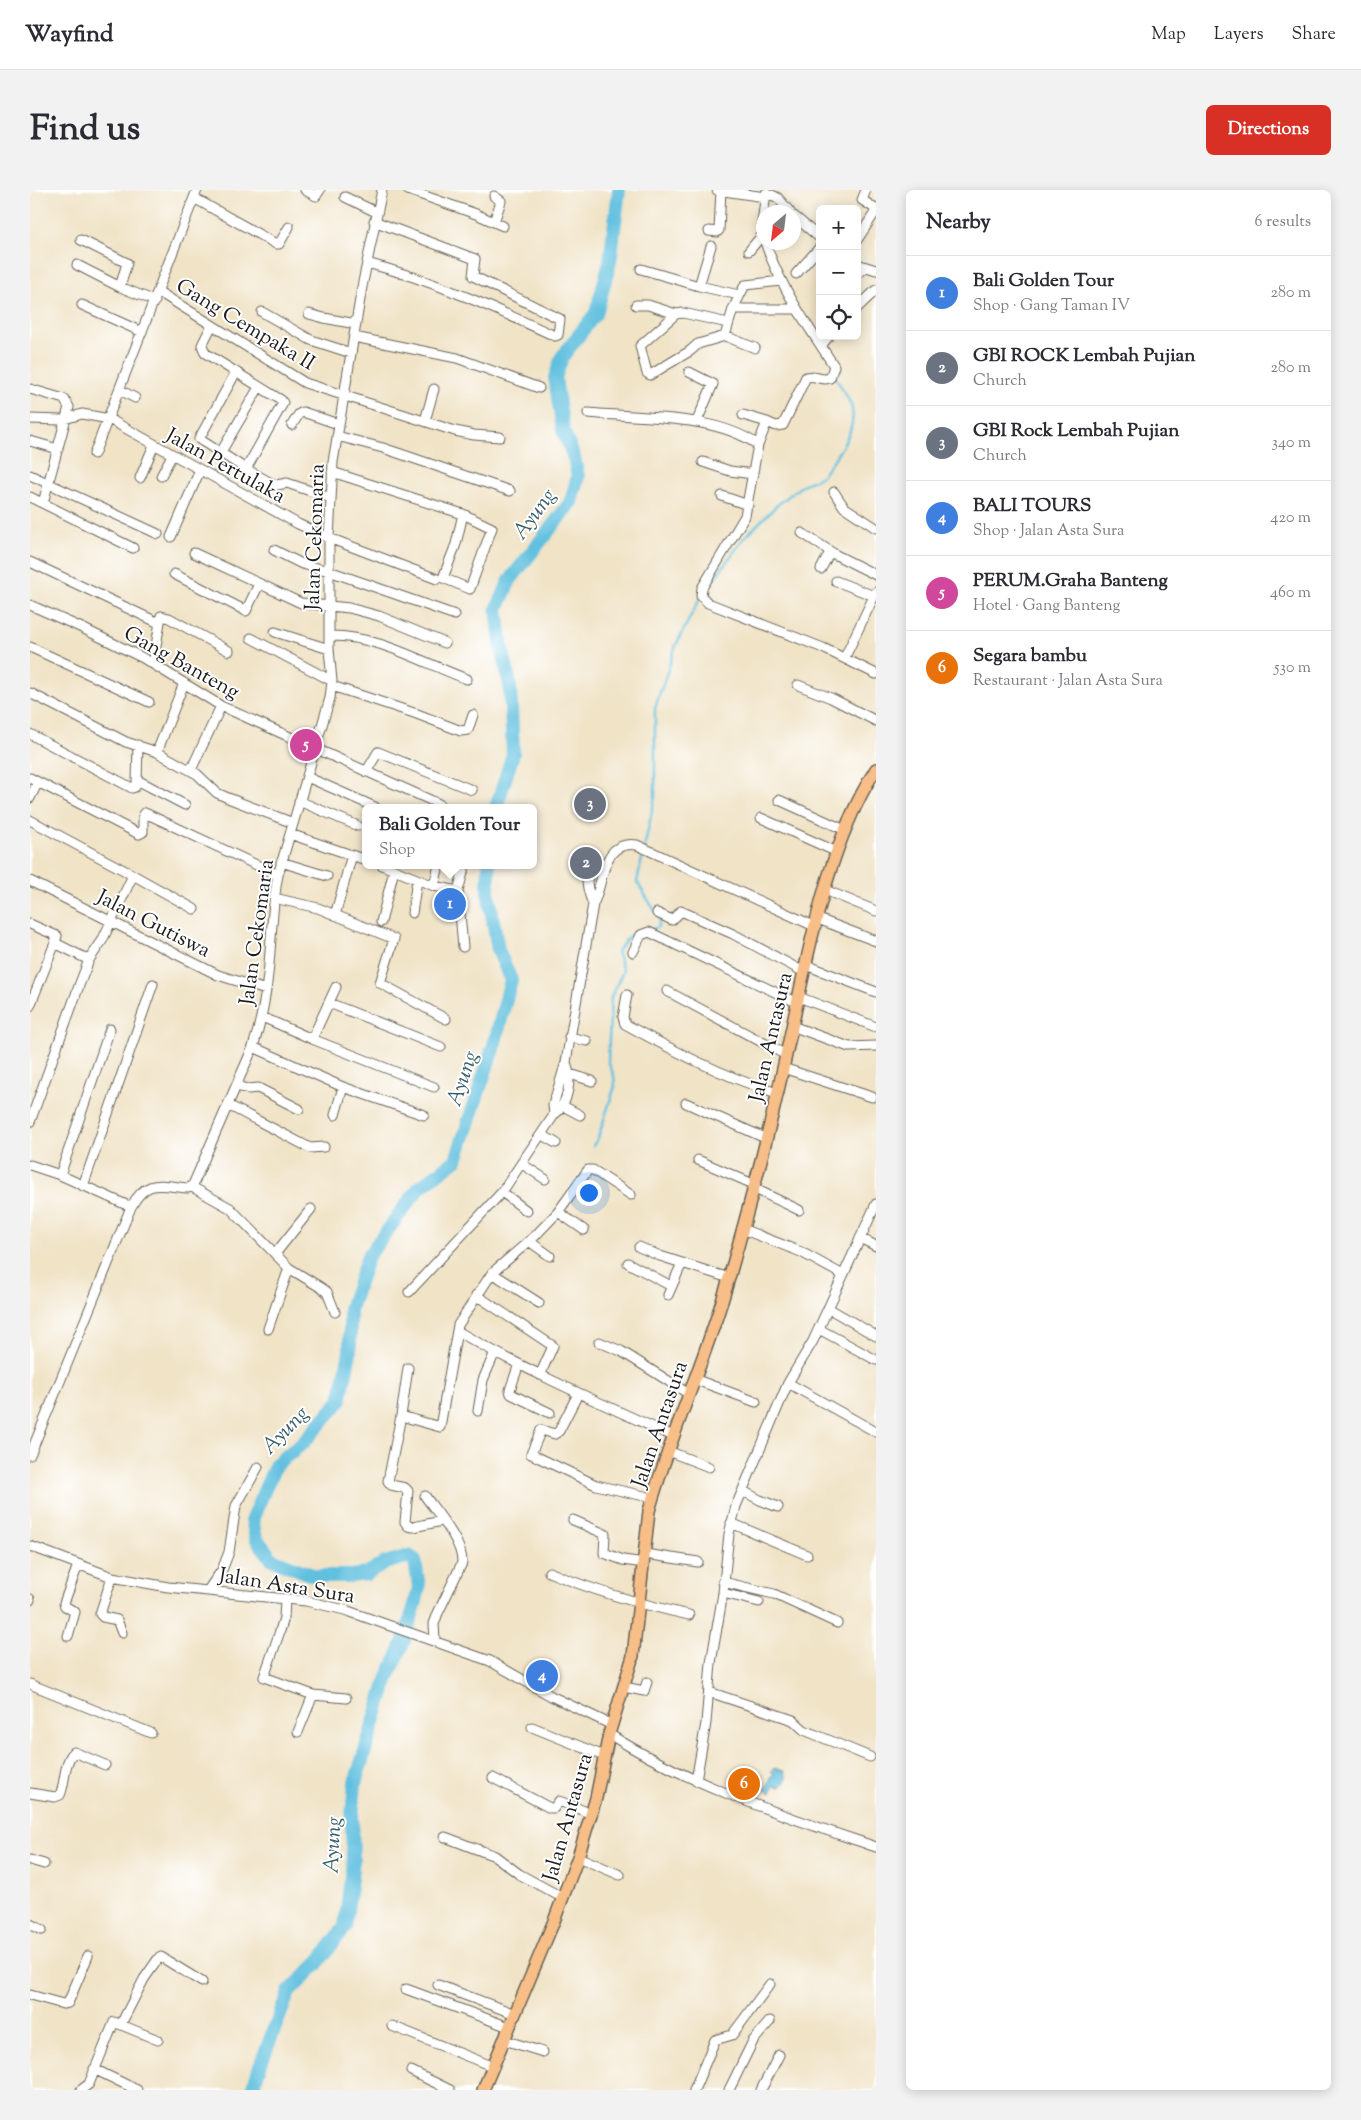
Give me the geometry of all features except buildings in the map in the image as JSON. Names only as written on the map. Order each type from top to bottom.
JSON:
[{"type":"main road","name":"Jalan Antasura","points":[[483,2090],[563,1898],[592,1814],[604,1756],[633,1656],[653,1498],[729,1278],[777,1093],[805,968],[825,890],[852,812],[876,769]]},
{"type":"street","points":[[305,190],[316,196],[320,190]]},
{"type":"street","name":"Jalan Cekomaria","points":[[192,1186],[238,1086],[262,1017],[278,874],[316,750],[332,684],[329,649],[329,538],[332,472],[338,424],[375,217],[382,190]]},
{"type":"street","points":[[408,190],[503,226]]},
{"type":"street","points":[[709,231],[717,232],[719,230],[720,190],[772,194],[784,205]]},
{"type":"street","points":[[861,234],[876,210],[862,200],[866,190]]},
{"type":"street","points":[[94,454],[196,194],[276,244],[279,244],[289,228]]},
{"type":"street","points":[[494,196],[501,201],[494,222]]},
{"type":"street","points":[[345,197],[375,217],[475,259],[473,276],[560,319],[558,335],[555,336],[489,306],[406,274],[367,264]]},
{"type":"street","points":[[801,222],[816,235]]},
{"type":"street","points":[[81,240],[128,264],[120,286]]},
{"type":"street","points":[[749,251],[756,245]]},
{"type":"street","points":[[699,286],[711,246]]},
{"type":"street","points":[[743,415],[776,426],[783,425],[806,377],[811,375],[823,380],[830,378],[834,366],[796,309],[781,281],[769,250]]},
{"type":"street","points":[[796,274],[817,250]]},
{"type":"street","name":"Gang Cempaka II","points":[[77,265],[120,286],[157,296],[212,324],[305,383],[474,435],[500,436]]},
{"type":"street","points":[[861,265],[876,270]]},
{"type":"street","points":[[641,269],[699,286],[739,295]]},
{"type":"street","points":[[725,336],[733,309],[739,295],[747,284],[781,281]]},
{"type":"street","points":[[872,301],[876,290]]},
{"type":"street","points":[[82,305],[142,332]]},
{"type":"street","points":[[636,305],[648,305],[676,314],[683,313],[728,323]]},
{"type":"street","points":[[733,309],[796,309]]},
{"type":"street","points":[[262,312],[310,340],[351,353]]},
{"type":"street","points":[[309,314],[356,324]]},
{"type":"street","points":[[676,314],[640,346],[649,375],[690,351],[698,344],[725,336],[756,348]]},
{"type":"street","points":[[212,324],[202,349],[205,353],[281,400],[283,405],[246,468]]},
{"type":"street","points":[[354,336],[457,358],[539,388]]},
{"type":"street","points":[[821,346],[826,340]]},
{"type":"street","points":[[236,372],[199,438],[275,484],[287,483],[331,498]]},
{"type":"street","points":[[689,372],[713,384],[696,422]]},
{"type":"street","points":[[221,452],[259,387]]},
{"type":"street","points":[[30,389],[67,401],[69,407],[43,503]]},
{"type":"street","points":[[425,421],[434,389]]},
{"type":"street","points":[[120,390],[135,398]]},
{"type":"street","points":[[292,425],[299,414],[303,412],[338,424]]},
{"type":"street","points":[[588,413],[696,422],[742,436],[758,446]]},
{"type":"street","name":"Jalan Pertulaka","points":[[30,419],[67,419],[82,414],[109,419],[270,510],[329,538],[437,579]]},
{"type":"street","points":[[767,422],[758,446],[745,516],[702,588],[701,596],[708,603],[772,626],[846,657],[876,674]]},
{"type":"street","points":[[337,436],[383,448],[510,491]]},
{"type":"street","points":[[30,441],[58,449]]},
{"type":"street","points":[[140,478],[154,445]]},
{"type":"street","points":[[161,476],[172,454]]},
{"type":"street","points":[[703,462],[753,474]]},
{"type":"street","points":[[171,537],[200,470]]},
{"type":"street","points":[[332,472],[463,514],[492,529],[470,589],[443,578],[456,544],[463,514]]},
{"type":"street","points":[[30,475],[158,534]]},
{"type":"street","points":[[834,492],[844,507],[876,528]]},
{"type":"street","points":[[30,496],[134,548]]},
{"type":"street","points":[[722,496],[748,504]]},
{"type":"street","points":[[802,533],[830,552],[876,575]]},
{"type":"street","points":[[274,550],[302,564],[329,571],[455,615]]},
{"type":"street","points":[[821,569],[830,552]]},
{"type":"street","points":[[194,553],[301,602],[349,608],[379,616],[445,643]]},
{"type":"street","points":[[30,562],[159,623]]},
{"type":"street","points":[[174,574],[246,611],[259,584]]},
{"type":"street","points":[[836,581],[875,594],[846,657]]},
{"type":"street","name":"Gang Banteng","points":[[30,605],[82,628],[153,664],[221,706],[439,804]]},
{"type":"street","points":[[153,664],[161,616],[229,651]]},
{"type":"street","points":[[275,632],[329,649]]},
{"type":"street","points":[[329,636],[354,637],[371,641],[467,679]]},
{"type":"street","points":[[251,638],[332,684],[461,731],[468,730],[473,715]]},
{"type":"street","points":[[30,647],[149,702]]},
{"type":"street","points":[[157,752],[184,683]]},
{"type":"street","points":[[798,685],[823,694],[876,721]]},
{"type":"street","points":[[30,693],[126,742],[157,752],[191,770],[217,793],[293,824]]},
{"type":"street","points":[[191,770],[221,706]]},
{"type":"street","points":[[30,734],[132,788],[135,787],[137,780],[138,745]]},
{"type":"street","points":[[366,772],[378,752],[472,790]]},
{"type":"street","points":[[307,777],[369,804]]},
{"type":"street","points":[[30,798],[34,780],[139,834],[142,834],[143,816],[146,813],[278,874]]},
{"type":"street","points":[[137,780],[185,805]]},
{"type":"street","points":[[779,800],[845,830]]},
{"type":"street","points":[[299,801],[358,826]]},
{"type":"street","points":[[761,818],[837,852]]},
{"type":"street","points":[[30,820],[194,908]]},
{"type":"street","points":[[290,834],[362,859]]},
{"type":"street","points":[[592,904],[587,890],[589,873],[593,868],[604,863],[619,848],[630,844],[637,845],[817,923],[876,941]]},
{"type":"street","points":[[335,916],[352,855]]},
{"type":"street","points":[[281,862],[327,876]]},
{"type":"street","points":[[554,1115],[553,1105],[566,1062],[592,904],[598,893],[604,863]]},
{"type":"street","points":[[381,922],[399,869],[417,880],[458,891]]},
{"type":"street","points":[[434,886],[438,869]]},
{"type":"street","points":[[463,947],[458,891],[464,869]]},
{"type":"street","points":[[30,1122],[89,960],[102,941],[133,876]]},
{"type":"street","points":[[412,912],[417,880]]},
{"type":"street","name":"Jalan Gutiswa","points":[[30,881],[218,974],[266,990]]},
{"type":"street","points":[[825,890],[876,912]]},
{"type":"street","points":[[274,898],[304,905],[394,939],[380,983],[446,1019]]},
{"type":"street","points":[[657,913],[672,920],[681,911],[805,968],[876,992]]},
{"type":"street","points":[[30,924],[57,936],[30,1006]]},
{"type":"street","points":[[633,952],[641,935],[649,932],[798,1000],[876,1027]]},
{"type":"street","points":[[55,943],[89,960]]},
{"type":"street","points":[[83,1186],[153,984]]},
{"type":"street","points":[[312,1040],[336,987]]},
{"type":"street","points":[[667,991],[786,1055]]},
{"type":"street","points":[[627,995],[623,1017],[625,1024],[681,1054],[733,1078],[777,1093]]},
{"type":"street","points":[[329,1003],[441,1047]]},
{"type":"street","points":[[262,1017],[312,1040],[434,1087]]},
{"type":"street","points":[[792,1026],[849,1047],[876,1046]]},
{"type":"street","points":[[60,1175],[110,1028]]},
{"type":"street","points":[[569,1037],[587,1042]]},
{"type":"street","points":[[253,1047],[343,1087],[424,1115]]},
{"type":"street","points":[[409,1292],[502,1192],[554,1115],[563,1106],[570,1074],[566,1062]]},
{"type":"street","points":[[783,1068],[872,1097]]},
{"type":"street","points":[[570,1074],[592,1081]]},
{"type":"street","points":[[238,1086],[248,1089],[258,1088],[299,1110]]},
{"type":"street","points":[[335,1115],[343,1087]]},
{"type":"street","points":[[686,1103],[765,1138]]},
{"type":"street","points":[[228,1105],[259,1123],[310,1148],[324,1146]]},
{"type":"street","points":[[563,1106],[580,1115]]},
{"type":"street","points":[[542,1135],[556,1143]]},
{"type":"street","points":[[698,1160],[799,1210]]},
{"type":"street","points":[[522,1164],[545,1179]]},
{"type":"street","points":[[30,1165],[60,1175],[131,1207]]},
{"type":"street","points":[[401,1416],[440,1427],[458,1324],[492,1273],[530,1241],[558,1212],[588,1170],[593,1170],[631,1195]]},
{"type":"street","points":[[30,1455],[131,1207],[138,1194],[146,1188],[152,1186],[187,1188],[192,1186],[230,1208],[289,1268],[327,1292],[334,1312]]},
{"type":"street","points":[[502,1192],[527,1211]]},
{"type":"street","points":[[696,1781],[731,1523],[788,1383],[818,1329],[860,1238],[872,1223],[876,1204]]},
{"type":"street","points":[[274,1254],[311,1209]]},
{"type":"street","points":[[558,1212],[584,1230]]},
{"type":"street","points":[[742,1229],[785,1245],[843,1275]]},
{"type":"street","points":[[860,1238],[876,1246]]},
{"type":"street","points":[[530,1241],[550,1256]]},
{"type":"street","points":[[639,1247],[729,1278]]},
{"type":"street","points":[[628,1263],[669,1290],[682,1263]]},
{"type":"street","points":[[268,1329],[289,1268]]},
{"type":"street","points":[[492,1273],[539,1303]]},
{"type":"street","points":[[476,1295],[553,1346],[540,1375]]},
{"type":"street","points":[[828,1308],[876,1336]]},
{"type":"street","points":[[818,1329],[876,1360]]},
{"type":"street","points":[[457,1331],[578,1394],[673,1436]]},
{"type":"street","points":[[599,1342],[621,1351],[689,1394]]},
{"type":"street","points":[[478,1411],[483,1380],[495,1352]]},
{"type":"street","points":[[519,1364],[510,1390],[511,1394],[550,1413]]},
{"type":"street","points":[[408,1368],[389,1483],[405,1488],[408,1491],[405,1522],[408,1526],[413,1527],[442,1521]]},
{"type":"street","points":[[694,1379],[756,1402]]},
{"type":"street","points":[[788,1383],[876,1432]]},
{"type":"street","points":[[578,1394],[559,1431],[555,1434],[541,1430],[532,1454],[596,1486],[653,1498]]},
{"type":"street","points":[[668,1451],[709,1467]]},
{"type":"street","points":[[208,1590],[222,1570],[230,1552],[236,1506],[258,1467]]},
{"type":"street","points":[[743,1491],[778,1507]]},
{"type":"street","points":[[425,1496],[453,1537],[462,1557],[462,1563],[434,1624],[435,1640]]},
{"type":"street","points":[[573,1520],[606,1534],[603,1550],[605,1554],[623,1560],[645,1558],[698,1562]]},
{"type":"street","points":[[731,1523],[807,1554]]},
{"type":"street","name":"Jalan Asta Sura","points":[[30,1546],[112,1577],[168,1587],[285,1598],[345,1610],[435,1640],[490,1661],[611,1730],[659,1764],[696,1781],[876,1846]]},
{"type":"street","points":[[68,1636],[75,1612],[65,1606],[64,1603],[78,1565]]},
{"type":"street","points":[[549,1572],[593,1590],[640,1604],[689,1615]]},
{"type":"street","points":[[112,1577],[100,1614],[103,1617],[117,1620],[122,1633]]},
{"type":"street","points":[[724,1582],[782,1596],[837,1623]]},
{"type":"street","points":[[723,1593],[759,1602]]},
{"type":"street","points":[[285,1598],[284,1618],[264,1677],[313,1696],[346,1698]]},
{"type":"street","points":[[624,1687],[644,1691],[647,1682]]},
{"type":"street","points":[[30,1684],[151,1733]]},
{"type":"street","points":[[709,1692],[793,1720],[804,1730],[870,1757]]},
{"type":"street","points":[[298,1732],[313,1696]]},
{"type":"street","points":[[532,1727],[604,1756]]},
{"type":"street","points":[[30,1793],[55,1797],[60,1795],[66,1770],[71,1755],[74,1752],[105,1765]]},
{"type":"street","points":[[493,1778],[550,1808],[554,1808],[559,1801],[592,1814]]},
{"type":"street","points":[[445,1837],[495,1856],[519,1874],[563,1898]]},
{"type":"street","points":[[578,1857],[620,1874]]},
{"type":"street","points":[[30,1860],[44,1864]]},
{"type":"street","points":[[30,1924],[42,1930]]},
{"type":"street","points":[[30,1995],[63,2004],[68,2003],[88,1956]]},
{"type":"street","points":[[121,2024],[144,1979],[158,1958],[161,1957],[171,1962],[202,1982]]},
{"type":"street","points":[[694,2090],[715,2040],[732,2035],[770,1984]]},
{"type":"street","points":[[438,1985],[515,2014]]},
{"type":"street","points":[[406,1989],[509,2028]]},
{"type":"street","points":[[729,2090],[753,2042],[770,2021]]},
{"type":"street","points":[[81,2090],[89,2084],[112,2023],[121,2024],[158,2040]]},
{"type":"street","points":[[392,2026],[494,2067]]},
{"type":"street","points":[[504,2040],[542,2052]]},
{"type":"street","points":[[761,2090],[779,2055]]},
{"type":"street","points":[[94,2070],[136,2090]]},
{"type":"street","points":[[411,2071],[450,2090]]},
{"type":"water","points":[[774,1768],[784,1771],[786,1777],[781,1787],[773,1786],[771,1793],[765,1790],[774,1773],[771,1771]]},
{"type":"waterway","name":"Ayung","points":[[497,804],[513,754],[510,685],[501,642],[497,609],[510,580],[571,502],[578,476],[574,458],[563,430],[555,378],[562,357],[596,313],[610,262],[619,190]]},
{"type":"waterway","points":[[706,590],[744,538],[776,506],[804,484],[823,475],[840,451],[849,433],[853,415],[851,405],[834,374]]},
{"type":"waterway","points":[[655,911],[637,882],[655,797],[655,708],[676,645],[700,598]]},
{"type":"waterway","name":"Ayung","points":[[252,2090],[289,1992],[316,1965],[345,1927],[353,1861],[352,1817],[355,1783],[388,1677],[402,1646],[419,1587],[415,1560],[409,1556],[385,1563],[367,1574],[351,1576],[315,1576],[272,1559],[256,1538],[252,1519],[276,1464],[303,1443],[340,1401],[350,1352],[350,1309],[368,1256],[419,1188],[456,1160],[495,1042],[511,980],[498,950],[488,891],[489,869]]},
{"type":"waterway","points":[[650,930],[658,927],[660,920],[658,916]]},
{"type":"waterway","points":[[593,1146],[598,1138],[615,1086],[614,1076],[608,1061],[611,997],[623,971],[617,951],[631,934],[642,930]]},
{"type":"place","name":"PERUM.Graha Banteng","points":[[306,745]]},
{"type":"place","name":"GBI Rock Lembah Pujian","points":[[590,804]]},
{"type":"place","name":"GBI ROCK Lembah Pujian","points":[[586,863]]},
{"type":"place","name":"Bali Golden Tour","points":[[450,904]]},
{"type":"place","name":"BALI TOURS","points":[[542,1676]]},
{"type":"place","name":"Segara bambu","points":[[744,1784]]}]
